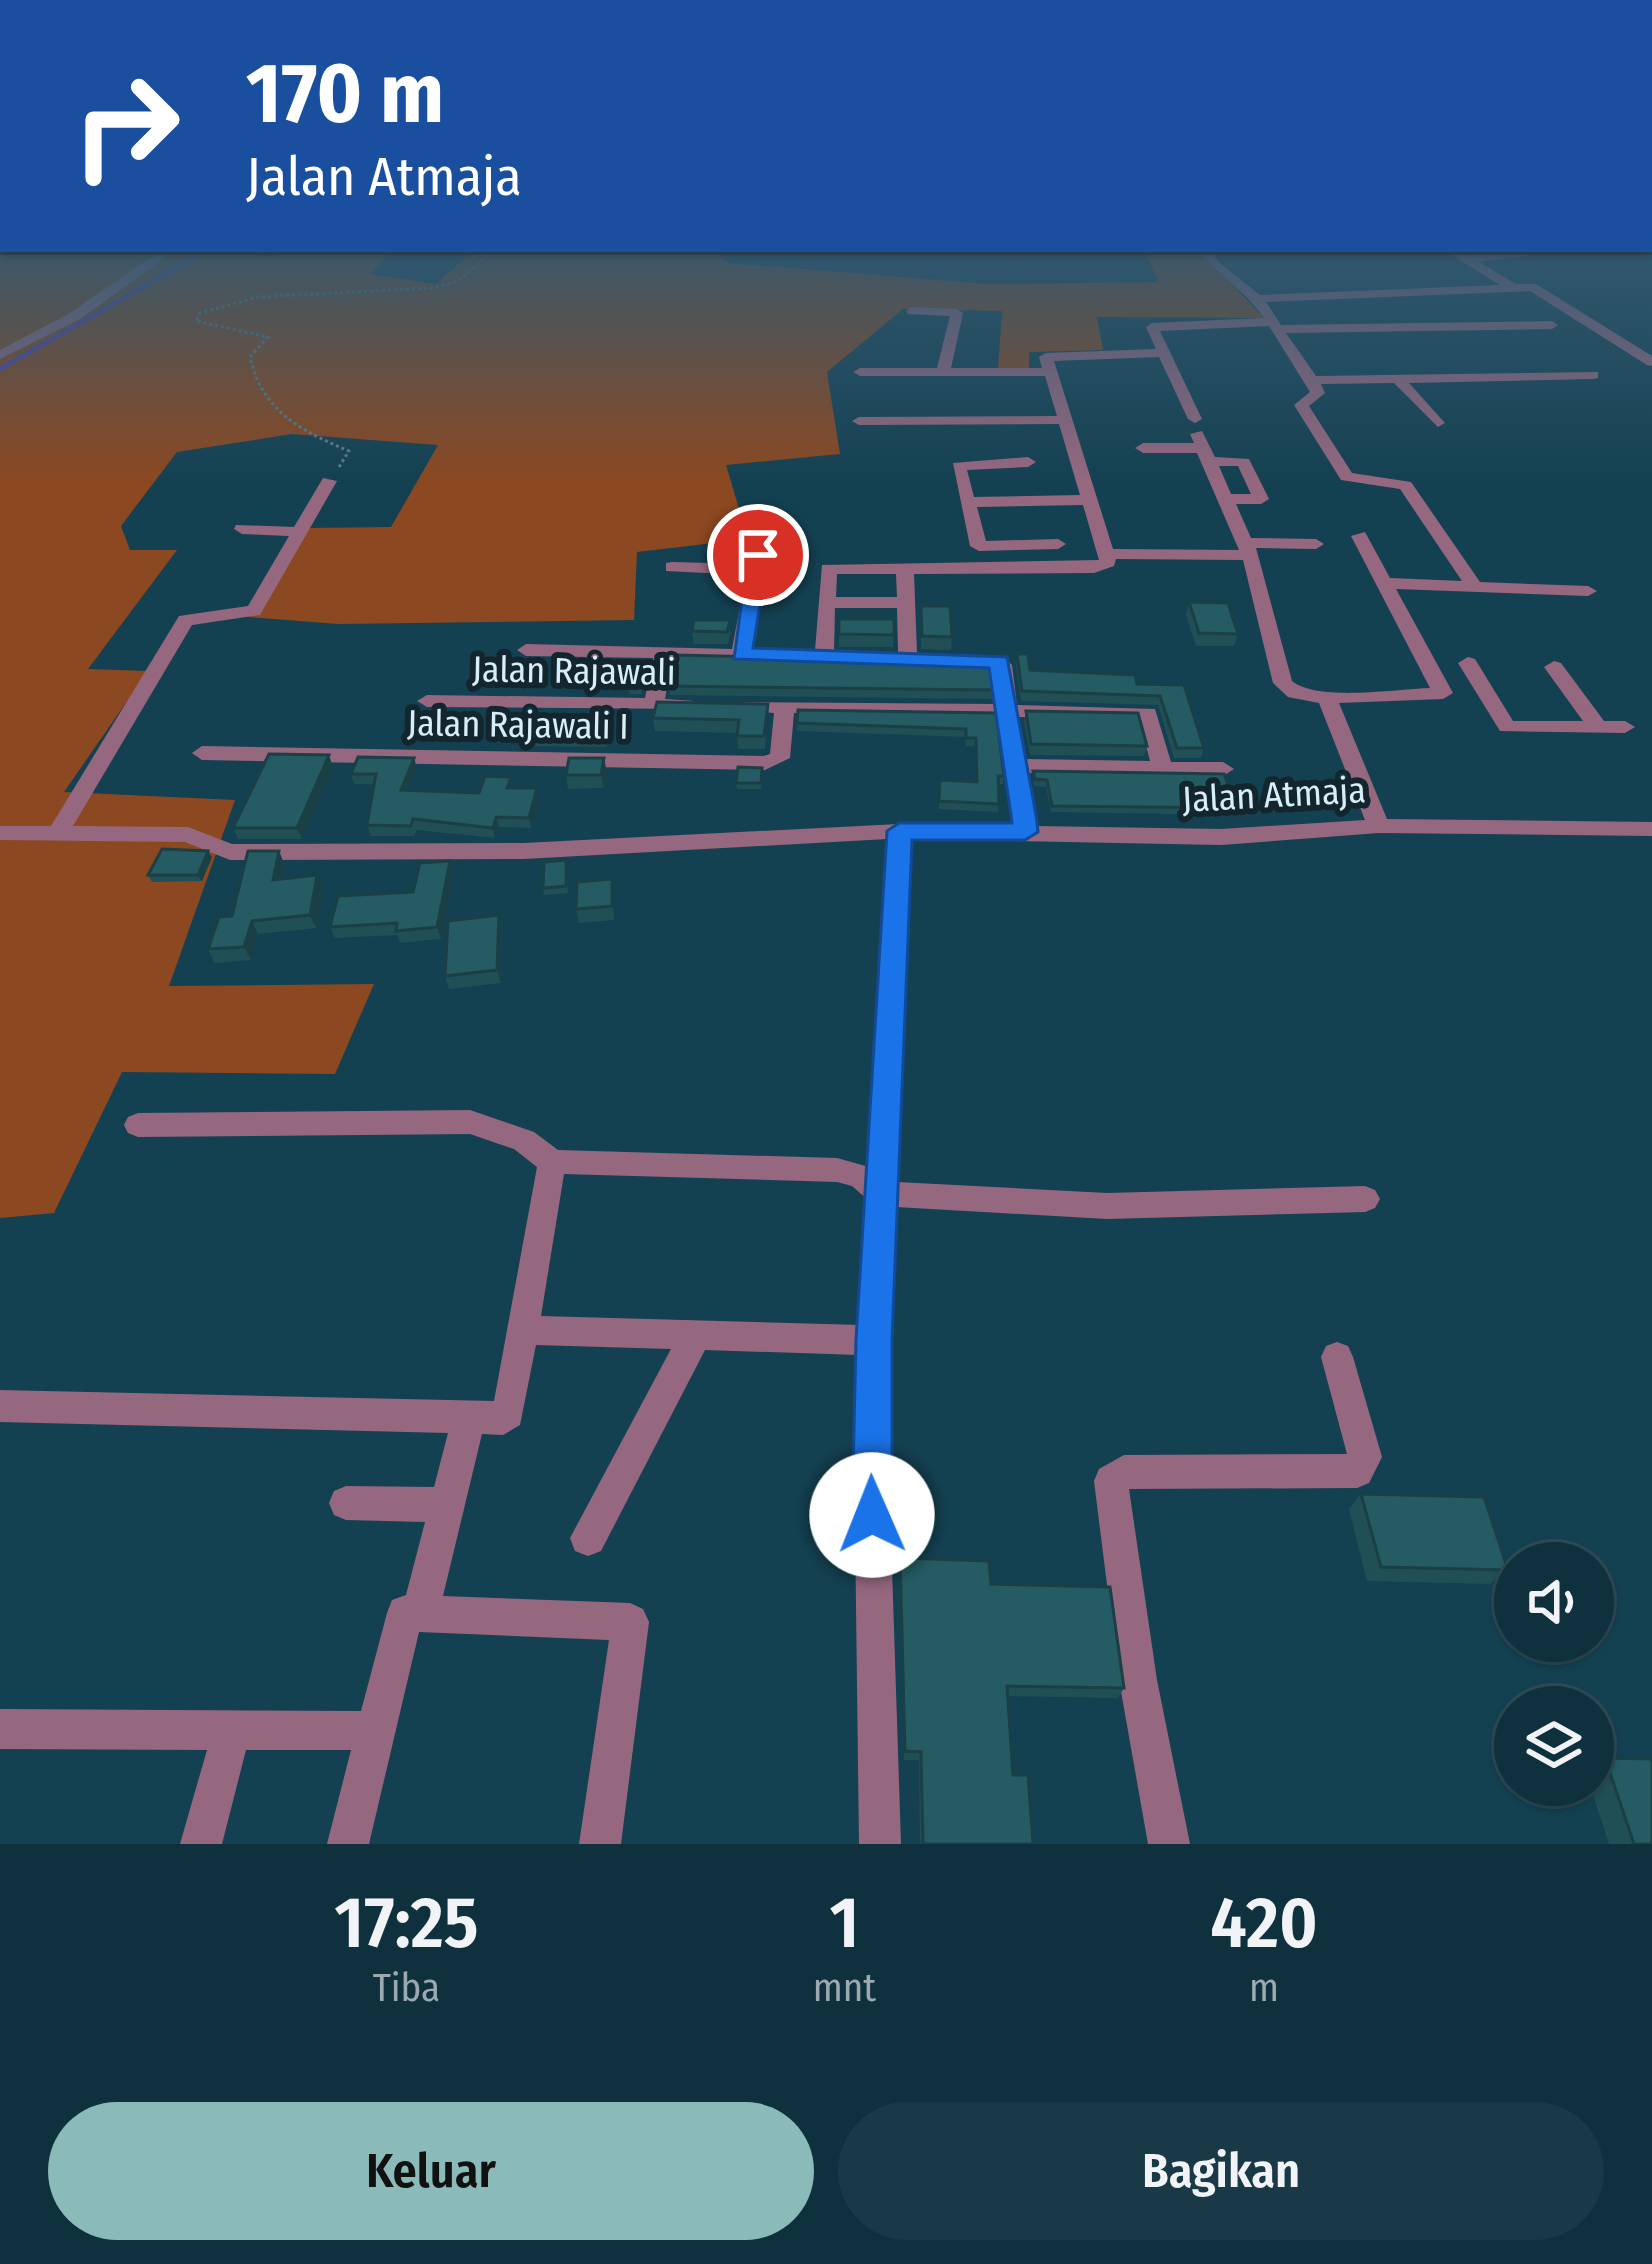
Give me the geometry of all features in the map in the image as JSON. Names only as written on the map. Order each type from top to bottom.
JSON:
[{"type":"street","points":[[0,355],[79,313]]},
{"type":"street","points":[[944,371],[958,313]]},
{"type":"street","points":[[1266,313],[1312,380],[1318,393],[1301,406],[1347,477],[1405,485],[1475,587]]},
{"type":"street","points":[[1577,313],[1652,362]]},
{"type":"street","points":[[1487,694],[1327,698],[1295,693],[1283,683],[1248,549],[1151,329],[1155,325],[1552,325]]},
{"type":"street","points":[[824,656],[828,569],[1094,568],[1108,562],[1046,358],[1054,354],[1162,353]]},
{"type":"street","points":[[860,371],[1049,371]]},
{"type":"street","points":[[1312,380],[1593,375]]},
{"type":"street","points":[[1398,380],[1438,423]]},
{"type":"street","points":[[859,422],[1063,420]]},
{"type":"street","points":[[1143,448],[1202,440],[1244,462],[1261,499],[1228,500]]},
{"type":"street","points":[[1028,462],[958,466],[979,546],[1058,544]]},
{"type":"street","points":[[59,831],[186,620],[254,611],[329,481]]},
{"type":"street","points":[[968,502],[1089,500]]},
{"type":"street","points":[[242,529],[302,532]]},
{"type":"street","points":[[1359,536],[1443,693]]},
{"type":"street","points":[[1106,554],[1316,544]]},
{"type":"street","points":[[672,567],[758,562],[741,654]]},
{"type":"street","points":[[905,566],[908,657]]},
{"type":"street","points":[[1385,583],[1588,591]]},
{"type":"street","points":[[825,602],[906,603]]},
{"type":"street","points":[[526,650],[999,662],[1025,832]]},
{"type":"street","points":[[654,705],[664,653]]},
{"type":"street","points":[[1468,663],[1507,727],[1624,727]]},
{"type":"street","points":[[1554,667],[1597,727]]},
{"type":"street","points":[[1327,698],[1379,826]]},
{"type":"street","name":"Jalan Rajawali","points":[[428,701],[1007,711],[1146,704],[1162,768]]},
{"type":"street","name":"Jalan Rajawali I","points":[[202,753],[765,763],[780,758],[784,707]]},
{"type":"street","points":[[1014,766],[1223,769]]},
{"type":"street","name":"Jalan Atmaja","points":[[0,832],[188,835],[230,852],[524,851],[899,831],[1221,837],[1379,826],[1651,831]]},
{"type":"street","points":[[880,1844],[871,1473],[899,831]]},
{"type":"street","points":[[138,1125],[470,1122],[524,1140],[552,1162],[837,1171],[861,1176],[881,1194],[1107,1206],[1365,1198]]},
{"type":"street","points":[[0,1406],[469,1418],[508,1415],[552,1162]]},
{"type":"street","points":[[524,1330],[874,1340]]},
{"type":"street","points":[[588,1538],[696,1335]]},
{"type":"street","points":[[1168,1844],[1138,1679],[1111,1481],[1124,1472],[1357,1471],[1365,1457],[1337,1357]]},
{"type":"street","points":[[420,1613],[469,1418]]},
{"type":"street","points":[[346,1503],[447,1505]]},
{"type":"street","points":[[348,1844],[405,1613],[420,1613],[630,1622],[600,1844]]},
{"type":"street","points":[[201,1844],[232,1728]]},
{"type":"street","points":[[0,1730],[377,1731]]},
{"type":"path","points":[[203,313],[196,321],[212,328],[268,338],[250,357],[253,380],[277,416],[349,451],[329,481]]},
{"type":"shaded area","points":[[0,313],[898,313],[827,372],[840,454],[726,465],[748,539],[637,552],[634,620],[338,624],[249,617],[304,528],[391,527],[438,445],[292,434],[177,452],[121,526],[130,550],[177,550],[88,669],[148,671],[64,792],[235,800],[169,986],[374,984],[335,1074],[122,1072],[54,1213],[0,1218]]},
{"type":"shaded area","points":[[1002,313],[1259,313],[1264,318],[1097,317],[1103,350],[1029,352],[1029,368],[998,369]]},
{"type":"building","points":[[1189,602],[1228,603],[1238,634],[1199,633]]},
{"type":"building","points":[[921,606],[950,606],[952,637],[922,636]]},
{"type":"building","points":[[839,619],[894,619],[894,635],[839,634]]},
{"type":"building","points":[[694,620],[730,620],[727,632],[692,631]]},
{"type":"building","points":[[1017,654],[1028,654],[1030,670],[1135,675],[1137,684],[1184,685],[1204,748],[1177,748],[1160,696],[1022,691]]},
{"type":"building","points":[[675,655],[988,662],[993,690],[669,686]]},
{"type":"building","points":[[633,671],[644,671],[640,688],[629,688]]},
{"type":"building","points":[[657,702],[768,704],[764,736],[737,736],[739,720],[653,718]]},
{"type":"building","points":[[798,710],[996,713],[1004,776],[998,776],[999,804],[939,801],[940,780],[977,782],[976,738],[966,738],[966,729],[797,723]]},
{"type":"building","points":[[1026,711],[1138,713],[1147,746],[1031,744]]},
{"type":"building","points":[[610,721],[606,738],[525,737],[530,722]]},
{"type":"building","points":[[269,754],[329,755],[297,828],[233,828]]},
{"type":"building","points":[[358,757],[414,758],[401,790],[479,793],[485,776],[511,777],[507,788],[537,788],[529,818],[496,817],[493,828],[413,819],[411,826],[367,825],[376,774],[351,774]]},
{"type":"building","points":[[569,758],[604,758],[601,775],[566,775]]},
{"type":"building","points":[[738,767],[762,768],[761,783],[736,783]]},
{"type":"building","points":[[1033,771],[1224,774],[1236,808],[1052,806],[1047,780],[1035,779]]},
{"type":"building","points":[[162,849],[208,851],[198,875],[148,875]]},
{"type":"building","points":[[248,851],[279,851],[273,880],[317,875],[310,915],[252,921],[244,947],[208,949],[219,917],[232,916]]},
{"type":"building","points":[[566,860],[566,886],[543,888],[544,862]]},
{"type":"building","points":[[450,861],[437,927],[396,931],[397,923],[330,927],[338,896],[413,892],[420,863]]},
{"type":"building","points":[[612,879],[612,906],[576,909],[577,882]]},
{"type":"building","points":[[499,915],[497,970],[445,976],[448,921]]},
{"type":"building","points":[[1361,1494],[1484,1497],[1499,1542],[1494,1542],[1494,1570],[1381,1567]]},
{"type":"building","points":[[900,1558],[989,1561],[991,1584],[1110,1587],[1124,1688],[1007,1686],[1013,1775],[1028,1775],[1033,1844],[923,1844],[921,1752],[905,1751]]},
{"type":"building","points":[[1614,1758],[1652,1759],[1652,1844],[1634,1844],[1614,1785]]},
{"type":"waterway","points":[[0,369],[97,313]]},
{"type":"route","points":[[758,555],[741,654],[990,658],[999,662],[1024,815],[1025,832],[899,831],[874,1340],[872,1515]]}]
